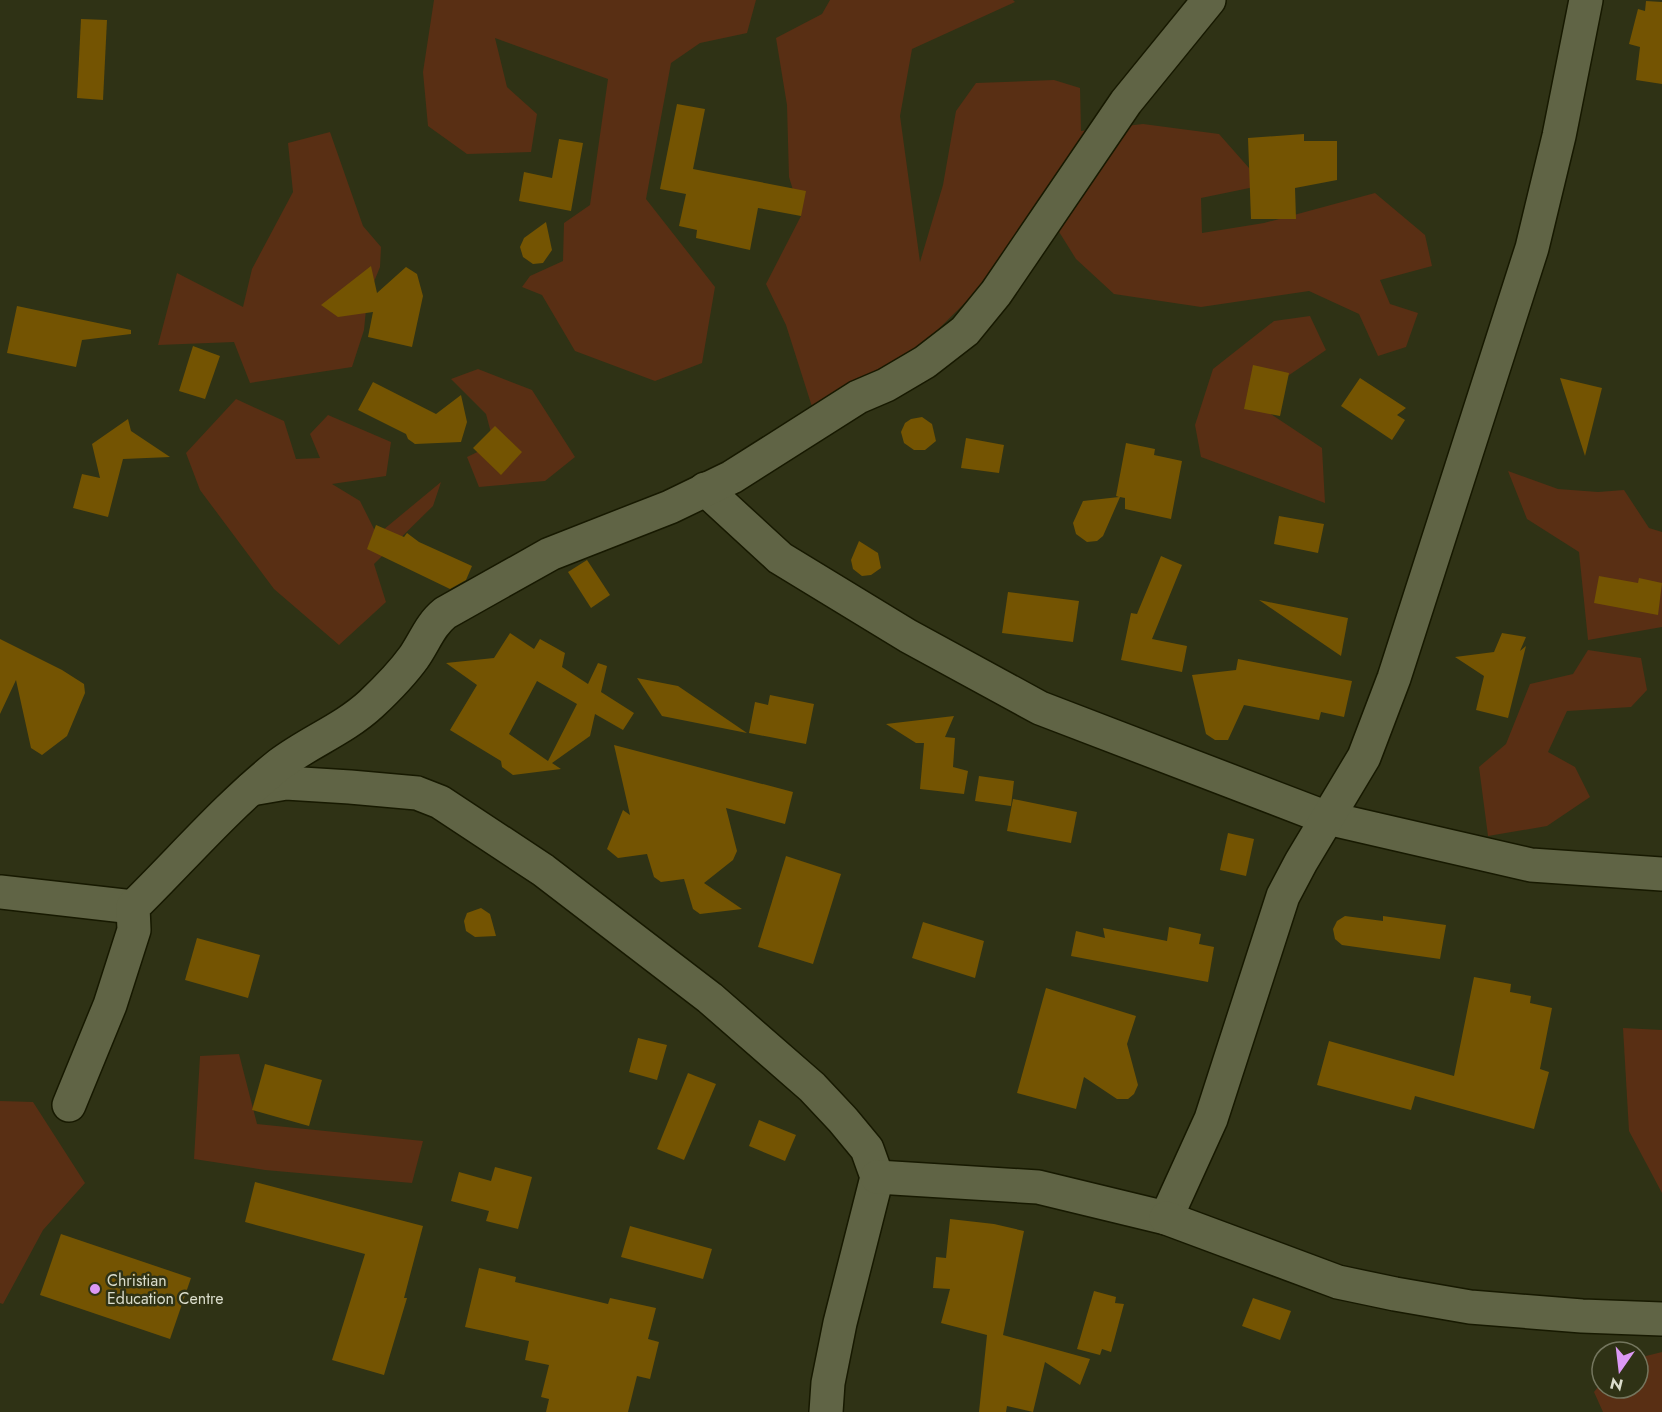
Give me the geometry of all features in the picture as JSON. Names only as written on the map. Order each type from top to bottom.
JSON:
[{"type":"street","points":[[69,1105],[110,1005],[134,930],[133,907],[169,872],[202,834],[282,763],[348,724],[396,682],[424,641],[433,623],[445,613],[550,554],[670,507],[732,477],[858,397],[886,385],[925,362],[965,332],[996,293],[1126,102],[1209,0]]},
{"type":"street","points":[[1166,1218],[1211,1119],[1284,896],[1364,757],[1394,678],[1532,248],[1559,136],[1586,0]]},
{"type":"street","points":[[705,489],[780,558],[908,636],[1040,708],[1327,818],[1531,865],[1662,874]]},
{"type":"street","points":[[251,789],[286,783],[339,786],[417,793],[440,802],[543,870],[710,998],[820,1095],[867,1149],[877,1177],[840,1323],[828,1383],[825,1412]]},
{"type":"street","points":[[0,892],[133,907]]},
{"type":"street","points":[[877,1177],[1038,1187],[1166,1218],[1338,1282],[1395,1294],[1470,1306],[1582,1316],[1662,1319]]},
{"type":"shaded area","points":[[434,0],[756,0],[747,33],[700,43],[671,63],[646,199],[715,287],[702,363],[655,381],[575,351],[542,295],[522,287],[530,276],[563,261],[564,223],[590,205],[608,79],[495,38],[507,87],[537,114],[531,152],[467,154],[428,126],[423,72]]},
{"type":"shaded area","points":[[830,0],[1013,0],[1015,2],[912,49],[900,116],[920,262],[943,185],[956,111],[976,83],[1054,80],[1080,88],[1081,131],[1143,124],[1219,134],[1264,185],[1201,198],[1202,233],[1264,223],[1375,193],[1425,235],[1432,266],[1380,280],[1390,304],[1418,313],[1406,347],[1378,356],[1359,314],[1309,291],[1201,307],[1114,294],[1076,259],[1041,203],[975,293],[899,368],[814,413],[786,325],[766,284],[801,216],[789,177],[787,105],[776,38],[822,14]]},
{"type":"shaded area","points":[[330,132],[363,226],[381,247],[380,267],[367,299],[364,330],[352,367],[250,383],[234,342],[158,345],[177,273],[243,307],[252,269],[293,192],[288,143]]},
{"type":"shaded area","points":[[1310,316],[1326,350],[1251,401],[1322,448],[1325,503],[1201,457],[1195,425],[1213,369],[1274,321]]},
{"type":"shaded area","points":[[478,369],[532,390],[575,457],[545,481],[479,487],[467,457],[494,444],[486,414],[451,379]]},
{"type":"shaded area","points":[[236,399],[284,421],[296,459],[320,458],[310,434],[328,415],[391,442],[386,476],[332,484],[360,501],[377,535],[441,482],[433,506],[374,564],[386,602],[339,645],[274,589],[200,490],[186,453]]},
{"type":"shaded area","points":[[1508,471],[1558,489],[1598,492],[1624,490],[1649,528],[1662,532],[1662,627],[1588,640],[1579,552],[1527,519]]},
{"type":"shaded area","points":[[1588,650],[1641,658],[1647,690],[1631,707],[1567,711],[1548,752],[1575,767],[1590,797],[1547,826],[1488,836],[1479,767],[1506,744],[1530,684],[1573,674]]},
{"type":"shaded area","points":[[1623,1028],[1662,1030],[1662,1193],[1629,1131]]},
{"type":"shaded area","points":[[239,1054],[257,1124],[423,1141],[412,1183],[265,1170],[194,1159],[200,1056]]},
{"type":"shaded area","points":[[0,1101],[33,1102],[85,1183],[43,1230],[3,1304],[0,1303]]},
{"type":"shaded area","points":[[1662,1352],[1662,1412],[1603,1412],[1598,1400],[1650,1400],[1650,1355]]},
{"type":"building","points":[[1646,1],[1662,2],[1662,84],[1636,80],[1640,47],[1629,44],[1638,9],[1645,11]]},
{"type":"building","points":[[81,19],[107,20],[103,100],[77,98]]},
{"type":"building","points":[[677,104],[705,109],[693,169],[806,191],[801,216],[758,208],[750,250],[696,238],[697,230],[679,226],[686,194],[660,189]]},
{"type":"building","points":[[1304,134],[1304,141],[1337,141],[1337,180],[1295,188],[1296,219],[1251,219],[1248,138]]},
{"type":"building","points":[[559,139],[583,143],[571,211],[519,201],[524,172],[552,178]]},
{"type":"building","points":[[546,222],[552,250],[543,263],[533,264],[523,257],[520,247],[524,238]]},
{"type":"building","points":[[371,266],[377,293],[406,267],[417,274],[423,296],[412,347],[368,337],[373,312],[338,317],[321,305]]},
{"type":"building","points":[[17,306],[131,330],[131,334],[82,340],[76,367],[7,353]]},
{"type":"building","points":[[193,346],[220,356],[205,399],[179,391]]},
{"type":"building","points":[[1253,365],[1289,373],[1280,416],[1244,409]]},
{"type":"building","points":[[1360,378],[1406,408],[1397,415],[1405,420],[1392,440],[1341,406]]},
{"type":"building","points":[[1560,378],[1602,388],[1585,456]]},
{"type":"building","points":[[373,382],[436,414],[461,395],[467,422],[461,442],[415,444],[408,439],[406,434],[358,410]]},
{"type":"building","points":[[922,417],[932,424],[936,441],[925,450],[914,450],[904,443],[901,432],[905,423]]},
{"type":"building","points":[[128,419],[131,431],[170,457],[123,459],[108,517],[73,508],[82,474],[100,478],[92,444]]},
{"type":"building","points":[[495,426],[522,452],[501,475],[473,448]]},
{"type":"building","points":[[966,438],[1004,445],[999,473],[961,468]]},
{"type":"building","points":[[1126,443],[1155,449],[1154,455],[1182,461],[1171,519],[1125,509],[1125,498],[1120,497],[1103,536],[1097,541],[1087,542],[1076,534],[1073,523],[1083,501],[1119,497],[1116,496]]},
{"type":"building","points":[[1279,516],[1324,524],[1318,553],[1274,544]]},
{"type":"building","points":[[376,525],[404,537],[407,533],[419,542],[472,566],[466,580],[450,589],[367,549]]},
{"type":"building","points":[[859,541],[878,553],[881,568],[871,575],[862,576],[853,569],[851,560]]},
{"type":"building","points":[[1161,556],[1182,565],[1152,639],[1187,646],[1182,672],[1121,660],[1131,613],[1137,614]]},
{"type":"building","points":[[587,560],[610,595],[591,608],[568,572]]},
{"type":"building","points":[[1599,576],[1638,583],[1639,578],[1662,583],[1658,615],[1594,603]]},
{"type":"building","points":[[1008,592],[1079,601],[1073,642],[1002,633]]},
{"type":"building","points":[[1259,600],[1348,618],[1341,656]]},
{"type":"building","points":[[510,633],[534,649],[540,639],[565,653],[562,667],[588,684],[598,663],[607,666],[601,692],[634,713],[623,730],[595,714],[590,736],[552,763],[561,769],[513,775],[502,767],[501,761],[450,730],[477,685],[446,663],[494,658]],"holes":[[[537,681],[577,704],[548,761],[509,734]]]},
{"type":"building","points":[[1502,633],[1526,637],[1520,651],[1526,646],[1508,718],[1476,710],[1484,676],[1455,657],[1494,652]]},
{"type":"building","points":[[0,639],[62,670],[84,684],[85,693],[67,736],[42,755],[31,748],[16,680],[0,714]]},
{"type":"building","points":[[1238,659],[1352,681],[1344,717],[1321,712],[1319,720],[1244,705],[1228,740],[1215,740],[1206,734],[1192,675],[1236,670]]},
{"type":"building","points":[[637,678],[678,686],[747,733],[662,716]]},
{"type":"building","points":[[770,695],[814,704],[806,744],[749,733],[755,702],[768,705]]},
{"type":"building","points":[[954,716],[945,737],[955,738],[953,767],[968,771],[964,794],[920,789],[924,743],[916,743],[886,724]]},
{"type":"building","points":[[614,745],[793,792],[785,824],[726,808],[737,851],[733,860],[704,883],[742,909],[700,914],[693,909],[684,879],[661,882],[654,877],[647,854],[618,858],[607,849],[623,810],[630,815]]},
{"type":"building","points":[[979,776],[1014,781],[1011,806],[975,801]]},
{"type":"building","points":[[1013,799],[1077,812],[1071,843],[1007,831]]},
{"type":"building","points":[[1228,833],[1254,839],[1246,876],[1220,870]]},
{"type":"building","points":[[786,856],[841,874],[813,964],[758,947]]},
{"type":"building","points":[[481,908],[490,914],[496,936],[475,937],[466,931],[464,921],[467,913]]},
{"type":"building","points":[[1345,916],[1383,921],[1383,916],[1446,925],[1440,959],[1342,945],[1335,939],[1333,929],[1337,921]]},
{"type":"building","points":[[923,922],[984,941],[975,978],[912,958]]},
{"type":"building","points":[[1169,927],[1201,934],[1199,944],[1214,947],[1208,982],[1071,956],[1076,931],[1105,938],[1103,928],[1167,941]]},
{"type":"building","points":[[197,938],[260,955],[248,998],[185,980]]},
{"type":"building","points":[[1474,977],[1511,984],[1510,992],[1531,996],[1530,1003],[1552,1008],[1540,1069],[1549,1072],[1534,1129],[1415,1096],[1411,1110],[1317,1085],[1329,1041],[1454,1076]]},
{"type":"building","points":[[1046,988],[1136,1016],[1127,1044],[1138,1085],[1134,1094],[1128,1099],[1117,1099],[1084,1077],[1076,1109],[1017,1093]]},
{"type":"building","points":[[638,1038],[667,1045],[657,1080],[629,1072]]},
{"type":"building","points":[[265,1064],[322,1080],[309,1126],[252,1110]]},
{"type":"building","points":[[688,1073],[716,1084],[684,1160],[657,1149]]},
{"type":"building","points":[[759,1120],[796,1135],[785,1161],[749,1146]]},
{"type":"building","points":[[495,1167],[532,1177],[518,1229],[486,1221],[489,1211],[451,1201],[459,1172],[491,1181]]},
{"type":"building","points":[[255,1182],[423,1226],[404,1298],[407,1298],[384,1375],[332,1360],[365,1254],[245,1222]]},
{"type":"building","points":[[950,1219],[994,1224],[1024,1231],[1003,1335],[1090,1359],[1080,1385],[1045,1362],[1033,1412],[1007,1406],[1006,1412],[979,1412],[987,1335],[941,1323],[950,1289],[933,1288],[936,1257],[946,1258]]},
{"type":"building","points":[[630,1226],[712,1249],[703,1279],[621,1257]]},
{"type":"building","points":[[61,1234],[191,1278],[170,1339],[40,1295]]},
{"type":"building","points":[[479,1268],[516,1277],[515,1282],[608,1304],[610,1298],[656,1308],[648,1339],[659,1342],[650,1379],[637,1376],[628,1412],[546,1412],[549,1399],[541,1397],[549,1365],[525,1360],[529,1341],[465,1327]]},
{"type":"building","points":[[1094,1291],[1116,1297],[1115,1303],[1124,1304],[1111,1352],[1102,1349],[1100,1355],[1077,1349]]},
{"type":"building","points":[[1253,1298],[1291,1311],[1280,1340],[1242,1326]]},
{"type":"place","name":"Christian Education Centre","points":[[95,1289]]}]
